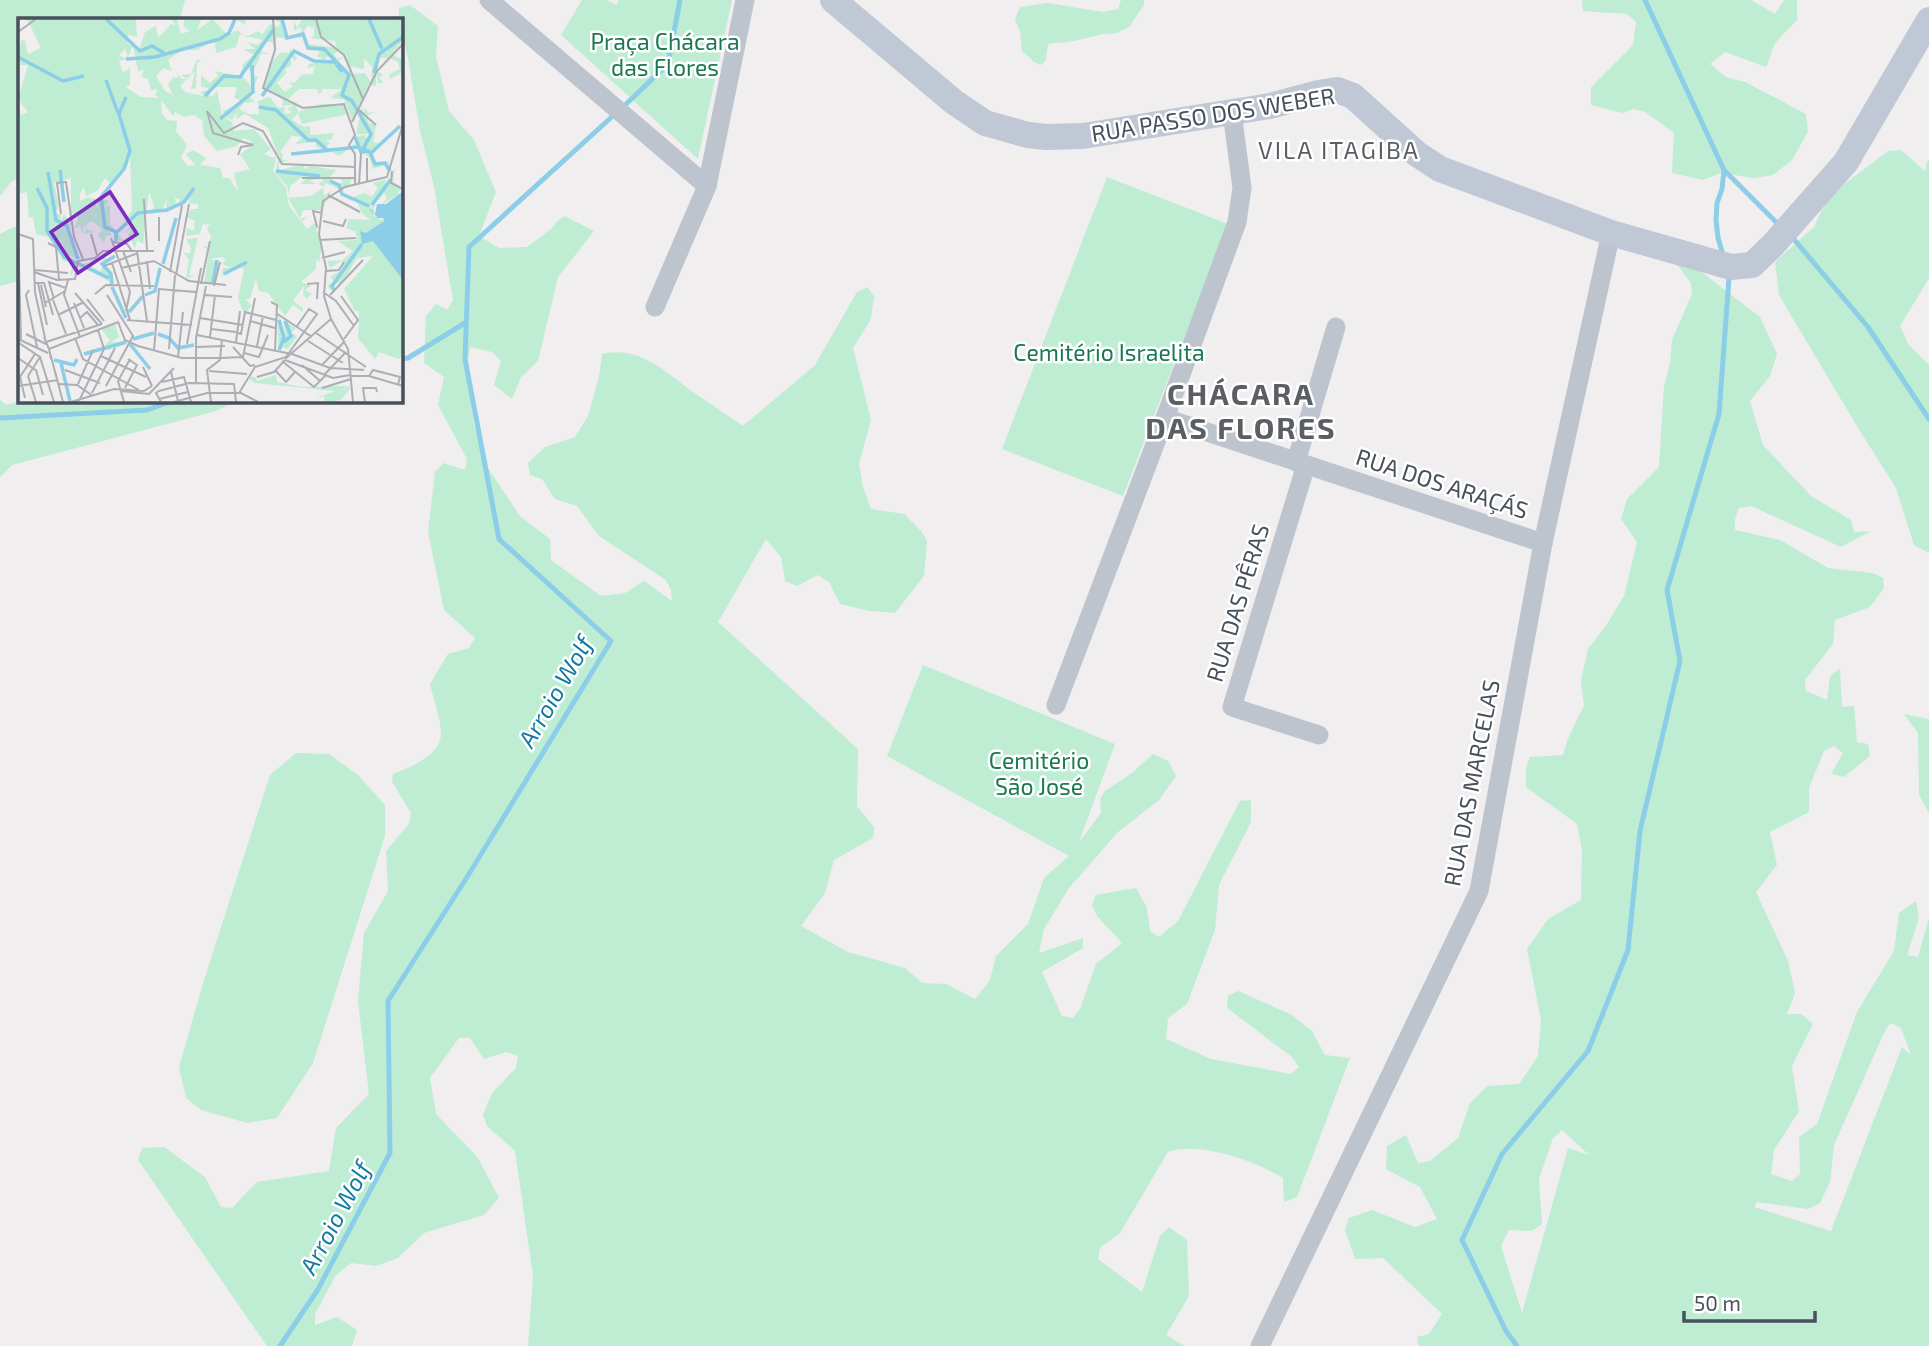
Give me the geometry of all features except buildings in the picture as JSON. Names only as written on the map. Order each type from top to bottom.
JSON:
[{"type":"street","points":[[489,0],[707,187]]},
{"type":"street","points":[[655,307],[707,187],[745,0]]},
{"type":"street","name":"RUA PASSO DOS WEBER","points":[[833,0],[954,102],[985,123],[1028,135],[1083,136],[1270,106],[1337,90],[1353,96],[1417,154],[1440,169],[1611,233],[1731,267],[1752,265],[1846,162],[1929,20]]},
{"type":"street","points":[[1056,705],[1237,222],[1242,188],[1233,112]]},
{"type":"street","name":"RUA DAS MARCELAS","points":[[1260,1346],[1479,891],[1543,543],[1611,233]]},
{"type":"street","points":[[1301,463],[1336,327]]},
{"type":"street","name":"RUA DOS ARAÇÁS","points":[[1165,418],[1543,543]]},
{"type":"street","name":"RUA DAS PÊRAS","points":[[1301,463],[1232,707],[1319,735]]},
{"type":"green space","points":[[0,0],[185,0],[180,18],[18,18],[18,178],[12,181],[0,196]]},
{"type":"green space","name":"Praça Chácara das Flores","points":[[582,0],[607,0],[616,5],[619,0],[732,0],[698,159],[561,35]]},
{"type":"green space","points":[[1121,0],[1144,0],[1144,5],[1129,27],[1117,33],[1048,44],[1046,60],[1041,65],[1022,51],[1020,32],[1015,19],[1020,7],[1048,3],[1102,12],[1118,9]]},
{"type":"green space","points":[[1582,0],[1751,0],[1775,14],[1784,0],[1797,0],[1797,20],[1775,43],[1766,67],[1725,52],[1710,64],[1726,77],[1745,82],[1806,114],[1808,132],[1792,160],[1773,175],[1754,178],[1721,173],[1703,180],[1672,173],[1674,133],[1645,112],[1634,109],[1622,113],[1591,105],[1591,87],[1633,45],[1636,22],[1627,14],[1583,11]]},
{"type":"green space","name":"Cemitério São José","points":[[410,5],[438,26],[436,56],[449,111],[474,140],[496,192],[479,236],[499,248],[527,247],[565,216],[594,231],[558,277],[538,361],[521,377],[512,399],[494,385],[501,361],[492,352],[470,347],[467,369],[474,425],[488,468],[520,516],[550,539],[551,560],[601,596],[625,593],[644,581],[672,601],[666,580],[599,536],[577,506],[555,499],[542,479],[530,475],[528,463],[545,447],[575,437],[588,416],[602,354],[628,353],[651,362],[743,426],[815,365],[857,292],[867,287],[874,296],[871,319],[853,348],[871,420],[859,464],[863,487],[871,509],[904,514],[921,531],[927,541],[924,576],[895,613],[869,611],[840,604],[829,582],[818,575],[797,586],[785,581],[781,557],[766,539],[718,622],[858,749],[857,806],[874,827],[873,838],[834,860],[825,893],[801,926],[848,952],[905,968],[922,983],[946,984],[975,999],[990,980],[996,956],[1028,924],[1044,878],[1069,856],[887,756],[923,665],[1115,744],[1079,842],[1101,813],[1100,799],[1105,791],[1132,773],[1153,754],[1168,761],[1176,776],[1159,800],[1118,832],[1069,888],[1044,929],[1039,953],[1083,938],[1083,948],[1042,972],[1062,1016],[1073,1018],[1080,1009],[1096,964],[1122,943],[1097,916],[1092,905],[1096,895],[1136,888],[1147,908],[1150,931],[1159,937],[1178,921],[1240,801],[1251,800],[1251,822],[1219,885],[1215,930],[1187,1004],[1168,1018],[1166,1039],[1211,1059],[1291,1074],[1299,1067],[1292,1057],[1227,1008],[1228,996],[1238,991],[1292,1015],[1312,1031],[1325,1055],[1350,1058],[1297,1197],[1284,1202],[1283,1178],[1242,1159],[1195,1149],[1168,1152],[1120,1233],[1100,1248],[1098,1259],[1142,1292],[1160,1236],[1169,1227],[1187,1240],[1189,1296],[1166,1335],[1185,1346],[528,1346],[533,1276],[515,1151],[487,1126],[483,1115],[492,1093],[516,1068],[518,1056],[506,1052],[484,1059],[470,1038],[459,1038],[430,1078],[436,1114],[478,1158],[499,1198],[484,1215],[424,1233],[398,1258],[376,1266],[351,1263],[336,1275],[315,1314],[315,1325],[337,1317],[357,1330],[352,1346],[267,1346],[138,1160],[142,1148],[164,1147],[205,1177],[221,1207],[232,1208],[257,1182],[329,1171],[336,1128],[369,1094],[358,1001],[364,933],[388,891],[386,851],[409,824],[411,813],[392,782],[393,774],[423,759],[436,748],[440,741],[441,727],[430,684],[448,654],[469,648],[475,638],[444,610],[428,532],[435,471],[444,463],[465,470],[467,459],[438,405],[444,377],[424,363],[426,316],[436,304],[447,310],[453,300],[399,8]]},
{"type":"green space","points":[[1901,150],[1925,171],[1929,160],[1929,278],[1900,326],[1908,344],[1929,365],[1929,553],[1914,545],[1896,488],[1779,295],[1775,262],[1814,227],[1834,192],[1888,151]]},
{"type":"green space","name":"Cemitério Israelita","points":[[1107,177],[1228,224],[1123,496],[1002,449]]},
{"type":"green space","points":[[18,226],[18,281],[0,286],[0,234]]},
{"type":"green space","points":[[1686,260],[1760,317],[1777,354],[1770,376],[1750,401],[1763,445],[1811,496],[1851,520],[1854,532],[1871,531],[1841,547],[1751,506],[1739,508],[1735,530],[1780,540],[1828,568],[1873,573],[1883,578],[1884,588],[1870,607],[1835,620],[1833,644],[1805,680],[1806,691],[1827,700],[1830,676],[1840,668],[1842,707],[1854,706],[1857,742],[1868,744],[1870,756],[1844,777],[1831,774],[1843,753],[1834,746],[1824,751],[1809,788],[1809,812],[1770,832],[1777,865],[1756,892],[1788,961],[1795,993],[1787,1014],[1801,1014],[1813,1024],[1792,1066],[1799,1111],[1774,1150],[1771,1174],[1792,1181],[1800,1174],[1799,1137],[1817,1124],[1857,1012],[1894,951],[1899,913],[1916,901],[1919,918],[1907,955],[1918,957],[1929,918],[1929,1346],[1419,1346],[1417,1337],[1429,1334],[1442,1314],[1383,1258],[1355,1259],[1345,1230],[1349,1218],[1372,1210],[1415,1227],[1437,1219],[1420,1187],[1386,1169],[1387,1146],[1406,1135],[1418,1163],[1430,1161],[1458,1138],[1470,1103],[1487,1086],[1519,1084],[1538,1056],[1541,1020],[1527,949],[1548,919],[1581,900],[1582,850],[1577,824],[1526,787],[1526,768],[1530,757],[1563,755],[1584,705],[1581,681],[1588,649],[1624,596],[1637,542],[1621,519],[1627,499],[1659,467],[1664,387],[1672,340],[1692,294],[1691,283],[1676,263]],"holes":[[[1890,1023],[1901,1028],[1911,1055],[1902,1047],[1831,1231],[1754,1207],[1757,1202],[1808,1209],[1820,1203],[1830,1182],[1834,1145]],[[1562,1130],[1589,1155],[1568,1148],[1522,1313],[1501,1246],[1509,1230],[1532,1231],[1542,1224],[1539,1179],[1553,1138]]]},
{"type":"green space","points":[[0,400],[6,405],[18,402],[234,402],[216,411],[12,465],[0,477]]},
{"type":"green space","points":[[1904,714],[1929,719],[1929,814],[1919,794],[1918,733]]},
{"type":"green space","points":[[296,753],[329,754],[359,776],[385,805],[385,836],[313,1063],[277,1118],[247,1123],[201,1110],[186,1098],[179,1067],[270,775]]},
{"type":"waterway","name":"Arroio Wolf","points":[[622,108],[668,64],[680,0]]},
{"type":"waterway","points":[[1645,0],[1724,170],[1780,226]]},
{"type":"waterway","name":"Arroio Wolf","points":[[280,1346],[317,1291],[390,1153],[388,1001],[611,641],[499,539],[465,359],[469,247],[615,114]]},
{"type":"waterway","points":[[1724,170],[1716,220],[1724,258]]},
{"type":"waterway","points":[[1792,237],[1868,327],[1929,419]]},
{"type":"waterway","points":[[1517,1346],[1506,1331],[1462,1240],[1502,1154],[1588,1051],[1628,950],[1640,831],[1680,661],[1667,590],[1719,414],[1728,274]]},
{"type":"waterway","points":[[402,359],[408,358],[465,323]]},
{"type":"waterway","points":[[0,418],[147,410],[169,402]]},
{"type":"district","name":"VILA ITAGIBA","points":[[1339,151]]},
{"type":"district","name":"CHÁCARA DAS FLORES","points":[[1241,412]]}]
